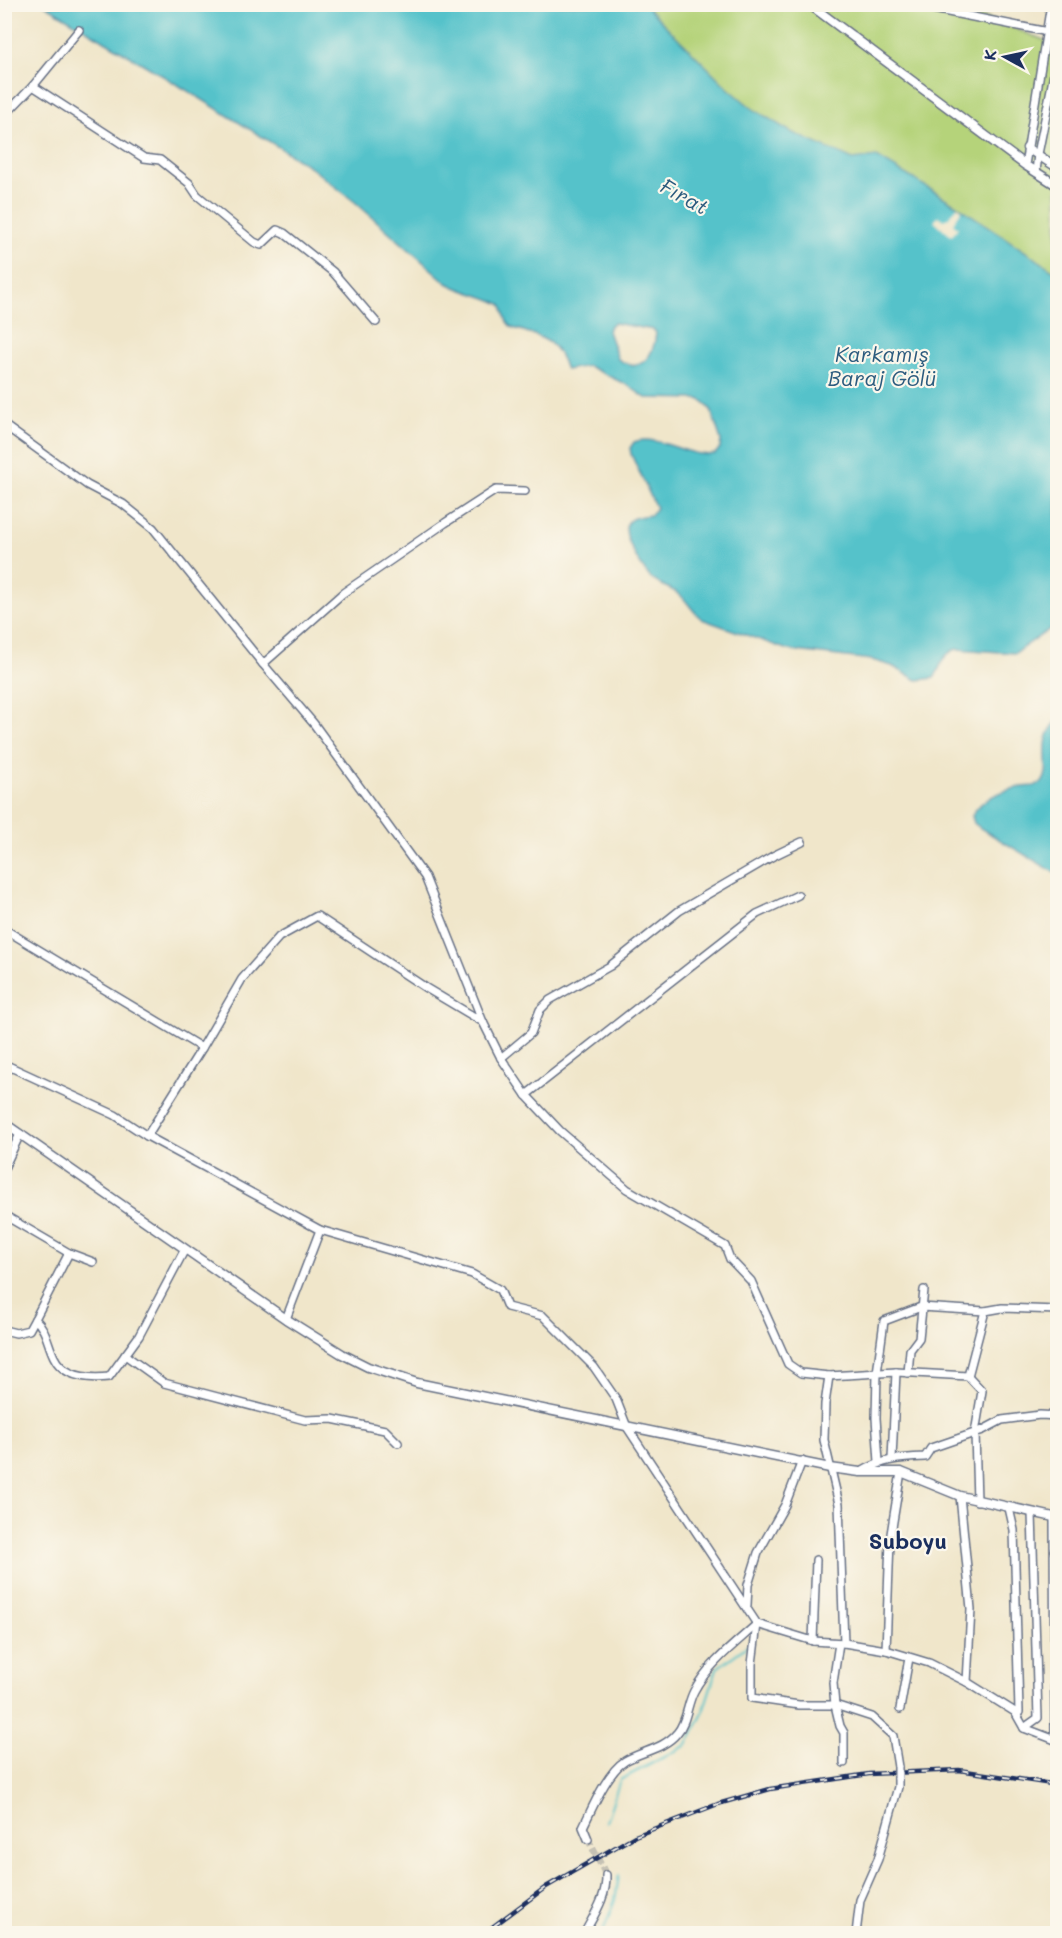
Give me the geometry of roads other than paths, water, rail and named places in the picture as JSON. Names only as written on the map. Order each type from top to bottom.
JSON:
[{"type":"street","points":[[809,4],[1025,165],[1058,186]]},
{"type":"street","points":[[908,4],[1058,34]]},
{"type":"street","points":[[1025,165],[1051,4]]},
{"type":"street","points":[[4,116],[33,86],[79,30]]},
{"type":"street","points":[[1036,172],[1058,54]]},
{"type":"street","points":[[33,86],[144,158],[160,160],[189,183],[197,195],[254,242],[261,245],[277,230],[284,233],[333,272],[376,322]]},
{"type":"street","points":[[1028,148],[1058,168]]},
{"type":"street","points":[[4,425],[87,485],[123,504],[153,528],[314,724],[424,877],[483,1022],[501,1058],[526,1095],[561,1131],[627,1189],[725,1246],[730,1259],[751,1281],[788,1364],[801,1373],[829,1376],[896,1372],[968,1376],[982,1391],[975,1433],[977,1501]]},
{"type":"street","points":[[263,664],[344,593],[453,517],[496,490],[525,490]]},
{"type":"street","points":[[501,1058],[531,1033],[540,1010],[550,1000],[609,966],[679,912],[773,856],[802,842]]},
{"type":"street","points":[[526,1095],[757,914],[798,894]]},
{"type":"street","points":[[147,1136],[242,979],[279,937],[317,916],[426,988],[483,1022]]},
{"type":"street","points":[[4,929],[202,1048]]},
{"type":"street","points":[[4,1064],[114,1115],[147,1136],[320,1230],[472,1275],[500,1290],[507,1307],[543,1316],[594,1367],[616,1399],[627,1427],[758,1624],[752,1664],[752,1698],[799,1705],[835,1705],[872,1717],[893,1736],[898,1767],[898,1787],[878,1859],[860,1900],[856,1934]]},
{"type":"street","points":[[4,1123],[286,1319],[342,1354],[368,1367],[417,1383],[830,1468],[860,1472],[901,1472],[960,1496],[1056,1518],[1056,1741],[1024,1728],[1015,1712],[967,1682],[929,1663],[886,1650],[813,1641],[758,1624]]},
{"type":"street","points":[[4,1168],[20,1134]]},
{"type":"street","points":[[4,1215],[69,1253],[93,1262]]},
{"type":"street","points":[[286,1319],[320,1230]]},
{"type":"street","points":[[35,1319],[42,1325],[54,1358],[65,1371],[89,1379],[109,1377],[139,1336],[185,1249]]},
{"type":"street","points":[[4,1330],[16,1333],[29,1330],[69,1253]]},
{"type":"street","points":[[908,1373],[910,1350],[919,1338],[924,1290]]},
{"type":"street","points":[[879,1462],[876,1418],[877,1373],[884,1321],[921,1307],[985,1311],[1002,1308],[1058,1310]]},
{"type":"street","points":[[968,1376],[985,1311]]},
{"type":"street","points":[[125,1355],[164,1383],[305,1420],[332,1419],[385,1430],[398,1443]]},
{"type":"street","points":[[892,1459],[896,1372]]},
{"type":"street","points":[[829,1376],[825,1404],[824,1440],[838,1504],[841,1643],[833,1683],[835,1705],[844,1733],[844,1763]]},
{"type":"street","points":[[860,1472],[879,1462],[892,1459],[926,1457],[931,1448],[975,1433],[1002,1420],[1040,1415],[1058,1416]]},
{"type":"street","points":[[747,1605],[748,1585],[758,1553],[785,1505],[802,1461]]},
{"type":"street","points":[[886,1650],[890,1540],[901,1472]]},
{"type":"street","points":[[960,1496],[971,1609],[967,1682]]},
{"type":"street","points":[[1009,1509],[1014,1530],[1018,1712],[1015,1712]]},
{"type":"street","points":[[1024,1728],[1038,1718],[1032,1513]]},
{"type":"street","points":[[813,1641],[816,1560]]},
{"type":"street","points":[[588,1839],[583,1827],[593,1805],[614,1773],[623,1762],[669,1742],[679,1732],[694,1692],[708,1669],[758,1624]]},
{"type":"street","points":[[900,1709],[909,1658]]},
{"type":"street","points":[[584,1934],[602,1901],[607,1885],[606,1875]]},
{"type":"water","name":"Karkamış Baraj Gölü","points":[[45,5],[645,5],[728,88],[753,109],[791,132],[853,160],[877,157],[958,206],[1057,273],[1057,624],[1015,653],[957,649],[952,651],[945,657],[934,678],[917,680],[892,666],[872,660],[788,650],[702,619],[680,595],[648,575],[633,551],[626,526],[631,519],[651,515],[656,508],[631,454],[630,448],[634,442],[653,441],[705,455],[715,454],[720,448],[721,440],[711,410],[703,401],[646,398],[627,385],[588,366],[566,370],[559,353],[550,343],[509,325],[502,305],[447,283],[355,202],[309,166]],"holes":[[[614,323],[654,330],[656,333],[653,349],[645,360],[634,365],[618,359],[608,331],[610,325]]]},
{"type":"water","points":[[1057,721],[1057,874],[980,828],[974,823],[972,816],[981,804],[993,796],[1008,790],[1042,783],[1046,770],[1047,738]]},
{"type":"waterway","points":[[606,1822],[620,1780],[687,1745],[702,1715],[717,1668],[747,1646]]},
{"type":"waterway","points":[[602,1934],[615,1900],[619,1875]]},
{"type":"tunnel","points":[[588,1839],[606,1875]]},
{"type":"railway","points":[[483,1934],[546,1887],[635,1836],[718,1804],[770,1789],[869,1774],[959,1770],[1058,1785]]},
{"type":"district","name":"Suboyu","points":[[908,1541]]},
{"type":"water label","name":"Fırat","points":[[684,197]]}]
